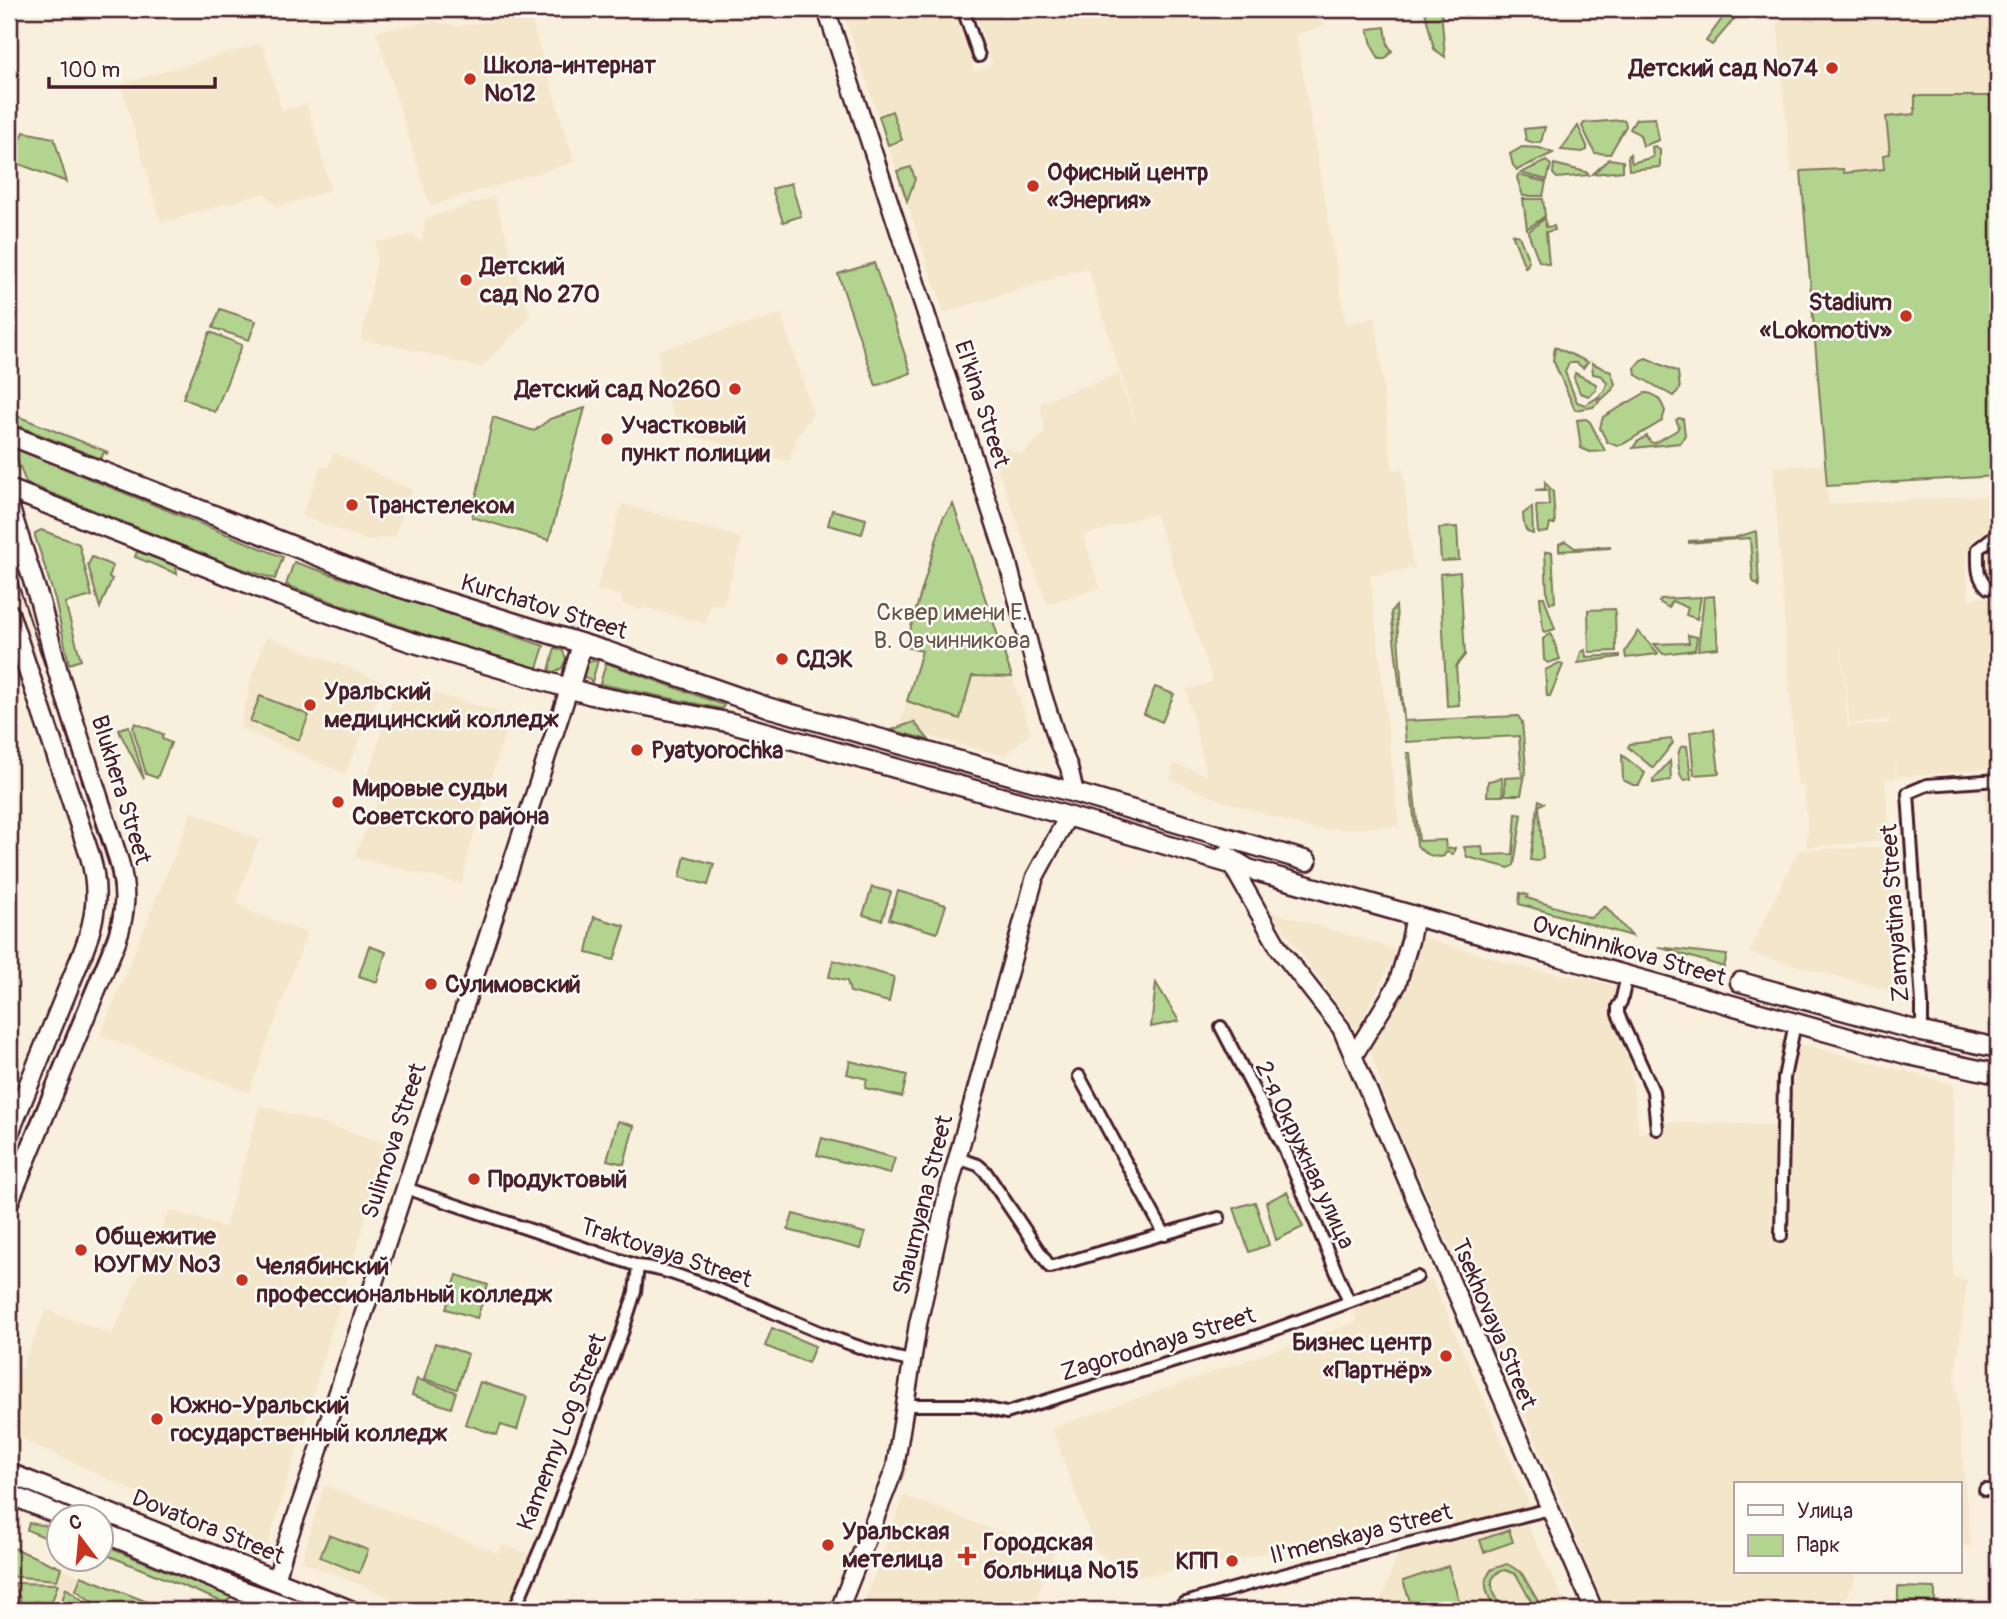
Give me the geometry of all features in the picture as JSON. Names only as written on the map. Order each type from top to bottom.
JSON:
[{"type":"main road","name":"El'kina Street","points":[[826,9],[1004,550],[1040,686],[1069,767],[1075,793]]},
{"type":"main road","name":"Kurchatov Street","points":[[9,435],[408,590],[582,643],[770,708],[1075,793]]},
{"type":"main road","points":[[9,489],[344,620],[569,689],[732,723],[1068,816],[1075,793],[1307,861]]},
{"type":"main road","name":"Blukhera Street","points":[[9,506],[40,602],[58,672],[119,862],[125,890],[124,916],[116,941],[9,1201]]},
{"type":"main road","name":"Blukhera Street","points":[[9,613],[90,856],[97,901],[88,938],[9,1133]]},
{"type":"main road","points":[[569,689],[582,643]]},
{"type":"main road","name":"Sulimova Street","points":[[271,1606],[276,1581],[569,689]]},
{"type":"main road","name":"Ovchinnikova Street","points":[[1068,816],[1909,1055],[1998,1074]]},
{"type":"main road","name":"Shaumyana Street","points":[[839,1610],[892,1480],[927,1279],[957,1157],[1035,877],[1068,816]]},
{"type":"main road","points":[[1167,820],[1240,867]]},
{"type":"main road","name":"Tsekhovaya Street","points":[[1240,867],[1280,950],[1331,1012],[1354,1055],[1594,1610]]},
{"type":"main road","points":[[1354,1055],[1397,985],[1415,915]]},
{"type":"main road","name":"Ovchinnikova Street","points":[[1740,982],[1922,1032],[1998,1048]]},
{"type":"main road","name":"Dovatora Street","points":[[9,1473],[350,1610]]},
{"type":"main road","points":[[9,1494],[46,1509]]},
{"type":"main road","name":"Dovatora Street","points":[[116,1538],[271,1606],[297,1610]]},
{"type":"street","points":[[963,9],[979,56]]},
{"type":"street","points":[[1998,533],[1978,550],[1978,573],[1981,582],[1988,588],[1998,587]]},
{"type":"street","name":"Zamyatina Street","points":[[1922,1032],[1908,793],[1927,785],[1998,780]]},
{"type":"street","points":[[1627,976],[1618,1014],[1653,1091],[1657,1129]]},
{"type":"street","points":[[1781,1236],[1784,1078],[1795,1023]]},
{"type":"street","name":"2-я Окружная улица","points":[[1221,1027],[1284,1148],[1349,1302]]},
{"type":"street","points":[[1079,1076],[1165,1235]]},
{"type":"street","points":[[957,1157],[978,1165],[985,1171],[1050,1267],[1219,1218]]},
{"type":"street","name":"Traktovaya Street","points":[[405,1188],[638,1266],[666,1271],[718,1289],[858,1348],[911,1361]]},
{"type":"street","name":"Kamenny Log Street","points":[[514,1610],[549,1529],[622,1333],[635,1292],[638,1266]]},
{"type":"street","name":"Zagorodnaya Street","points":[[905,1405],[972,1405],[1006,1413],[1260,1335],[1417,1277]]},
{"type":"street","points":[[1985,1490],[1998,1491]]},
{"type":"street","name":"Il'menskaya Street","points":[[1183,1604],[1250,1583],[1400,1544],[1550,1509]]},
{"type":"shaded area","points":[[842,9],[954,9],[975,72],[992,64],[974,9],[1321,9],[1325,25],[1296,35],[1346,323],[1376,318],[1391,460],[1394,470],[1403,469],[1415,568],[1370,576],[1399,826],[1316,830],[1220,800],[1170,779],[1174,764],[1207,775],[1186,690],[1213,681],[1155,513],[1083,536],[1100,588],[1047,604],[988,442],[1022,454],[1045,432],[1040,403],[1118,374],[1138,432],[1089,271],[1086,268],[944,313]]},
{"type":"shaded area","points":[[1803,9],[1998,9],[1998,96],[1915,96],[1915,114],[1884,169],[1843,173],[1842,169],[1791,172],[1777,19],[1804,17]]},
{"type":"shaded area","name":"Школа-интернат №12","points":[[530,16],[574,162],[430,206],[376,31],[432,21],[457,26]]},
{"type":"shaded area","points":[[262,43],[282,111],[307,104],[331,190],[277,207],[264,193],[161,223],[121,84]]},
{"type":"shaded area","name":"Детский сад № 270","points":[[494,197],[530,316],[524,324],[480,368],[401,347],[361,340],[377,262],[375,243],[413,235],[422,242],[425,219]]},
{"type":"shaded area","name":"Детский сад №260","points":[[781,314],[813,414],[798,435],[789,461],[681,433],[658,373],[659,350]]},
{"type":"shaded area","points":[[334,453],[412,490],[395,536],[368,541],[302,516],[321,466],[328,467]]},
{"type":"shaded area","points":[[1823,465],[1829,504],[1998,495],[1998,527],[1974,538],[1966,556],[1969,599],[1998,596],[1998,768],[1897,777],[1894,757],[1896,778],[1885,779],[1890,838],[1874,842],[1806,847],[1808,832],[1804,786],[1798,786],[1773,467]],"holes":[[[1840,634],[1850,724],[1890,719],[1890,723],[1848,726]]]},
{"type":"shaded area","points":[[622,504],[742,538],[723,606],[711,603],[705,624],[644,607],[642,610],[622,604],[622,596],[597,589]]},
{"type":"shaded area","points":[[1998,538],[1998,578],[1987,570],[1985,551]]},
{"type":"shaded area","name":"Уральский медицинский колледж","points":[[266,636],[384,682],[345,774],[240,728],[251,679]]},
{"type":"shaded area","points":[[972,676],[1012,677],[1031,733],[1004,756],[898,728],[907,701],[960,718]]},
{"type":"shaded area","points":[[398,683],[511,715],[469,849],[462,884],[354,857],[376,807],[377,798],[365,783]]},
{"type":"shaded area","points":[[1998,789],[1998,891],[1984,792]]},
{"type":"shaded area","points":[[192,812],[259,839],[236,902],[256,914],[307,933],[249,1093],[100,1035]]},
{"type":"shaded area","points":[[1896,847],[1907,995],[1749,953],[1798,850]]},
{"type":"shaded area","points":[[1270,911],[1398,950],[1356,1030],[1356,1029]]},
{"type":"shaded area","points":[[1418,936],[1530,969],[1587,978],[1620,988],[1639,1134],[1667,1122],[1777,1125],[1780,1038],[1953,1084],[1953,1277],[1967,1280],[1955,1377],[1971,1546],[1962,1546],[1962,1482],[1734,1482],[1734,1574],[1857,1574],[1844,1602],[1868,1610],[1606,1610],[1550,1473],[1390,1112],[1369,1046],[1401,994]]},
{"type":"shaded area","points":[[260,1105],[388,1143],[266,1552],[9,1433],[9,1398],[46,1310],[112,1334],[170,1210],[225,1227]]},
{"type":"shaded area","points":[[1432,1280],[1531,1508],[1455,1528],[1436,1511],[1226,1563],[1134,1577],[1096,1551],[1052,1428],[1357,1322],[1352,1306]]},
{"type":"shaded area","points":[[324,1485],[498,1553],[502,1545],[530,1554],[509,1610],[421,1610],[302,1561]]},
{"type":"shaded area","name":"Городская больница №15","points":[[904,1496],[1054,1552],[1032,1610],[861,1610]]},
{"type":"shaded area","points":[[1527,1523],[1568,1610],[1377,1610],[1399,1552]]},
{"type":"shaded area","points":[[9,1546],[46,1562],[46,1574],[76,1574],[168,1610],[9,1610]]},
{"type":"green space","points":[[1427,9],[1441,9],[1445,57],[1434,49],[1425,12]]},
{"type":"green space","points":[[1736,9],[1755,9],[1735,18],[1712,45],[1706,41],[1724,16]]},
{"type":"green space","points":[[1385,27],[1388,45],[1392,51],[1385,59],[1379,59],[1368,29]]},
{"type":"green space","name":"Stadium «Lokomotiv»","points":[[1915,96],[1998,96],[1998,476],[1827,486],[1801,171],[1843,169],[1844,173],[1884,169],[1883,155],[1890,154],[1886,117],[1915,114]]},
{"type":"green space","points":[[892,111],[902,140],[888,145],[879,116]]},
{"type":"green space","points":[[1655,118],[1659,140],[1643,146],[1640,135],[1630,129],[1636,119]]},
{"type":"green space","points":[[1625,121],[1626,126],[1610,154],[1595,153],[1582,126],[1584,123]]},
{"type":"green space","points":[[1578,126],[1587,150],[1561,150]]},
{"type":"green space","points":[[1545,127],[1541,142],[1526,140],[1524,129]]},
{"type":"green space","points":[[24,132],[54,138],[67,182],[11,161]]},
{"type":"green space","points":[[1522,147],[1540,148],[1553,153],[1517,170],[1510,154]]},
{"type":"green space","points":[[1652,147],[1660,150],[1660,167],[1629,170],[1630,154],[1632,163],[1653,157]]},
{"type":"green space","points":[[1609,159],[1623,161],[1623,171],[1593,174]]},
{"type":"green space","points":[[1546,161],[1551,165],[1547,180],[1521,173]]},
{"type":"green space","points":[[1554,164],[1589,175],[1557,178],[1553,174]]},
{"type":"green space","points":[[911,167],[915,179],[907,201],[897,171]]},
{"type":"green space","points":[[1518,175],[1546,182],[1543,196],[1523,196]]},
{"type":"green space","points":[[791,183],[801,216],[783,222],[772,189]]},
{"type":"green space","points":[[1523,199],[1543,199],[1545,216],[1527,229]]},
{"type":"green space","points":[[1545,218],[1546,227],[1554,226],[1555,230],[1546,232],[1549,264],[1539,261],[1528,232]]},
{"type":"green space","points":[[1512,234],[1519,236],[1529,261],[1525,267]]},
{"type":"green space","points":[[874,263],[911,373],[876,386],[838,274]]},
{"type":"green space","points":[[220,309],[256,321],[249,340],[213,328]]},
{"type":"green space","points":[[210,332],[242,345],[215,412],[183,398]]},
{"type":"green space","points":[[1555,347],[1588,362],[1583,368],[1577,363],[1569,363],[1565,372],[1577,402],[1585,405],[1597,398],[1599,402],[1593,407],[1575,410],[1553,360]]},
{"type":"green space","points":[[1646,358],[1678,372],[1680,389],[1673,396],[1636,375],[1635,367]]},
{"type":"green space","points":[[1592,363],[1611,372],[1615,384],[1601,400],[1598,397],[1605,390],[1607,383],[1602,376],[1593,374]]},
{"type":"green space","points":[[1575,373],[1596,384],[1596,390],[1589,396],[1580,393],[1574,378]]},
{"type":"green space","points":[[1645,393],[1653,394],[1660,401],[1665,411],[1662,421],[1623,444],[1617,446],[1607,442],[1600,428],[1603,417]]},
{"type":"green space","points":[[585,408],[549,540],[472,517],[493,417],[534,431],[550,419]]},
{"type":"green space","points":[[9,414],[108,452],[104,452],[101,459],[9,422]]},
{"type":"green space","points":[[1586,419],[1605,451],[1590,452],[1581,448],[1577,420]]},
{"type":"green space","points":[[1683,419],[1685,435],[1680,443],[1633,448],[1647,436],[1650,442],[1655,443],[1677,430],[1679,426],[1676,420]]},
{"type":"green space","points":[[13,448],[283,557],[275,579],[231,565],[26,483]]},
{"type":"green space","points":[[1545,482],[1553,492],[1555,524],[1550,524],[1548,532],[1538,533],[1536,506],[1549,505],[1548,490],[1535,490],[1545,489]]},
{"type":"green space","name":"Сквер имени Е. В. Овчинникова","points":[[953,504],[1012,677],[972,676],[960,719],[907,701],[922,651],[905,647],[943,518]]},
{"type":"green space","points":[[1532,507],[1533,534],[1526,529],[1523,514]]},
{"type":"green space","points":[[832,510],[866,519],[862,534],[828,525]]},
{"type":"green space","points":[[1457,527],[1459,560],[1441,561],[1439,528]]},
{"type":"green space","points":[[41,530],[79,544],[92,596],[65,603],[81,660],[69,664],[55,599],[35,536],[35,533]]},
{"type":"green space","points":[[1756,531],[1759,586],[1753,581],[1750,538],[1689,543],[1734,538]]},
{"type":"green space","points":[[1565,541],[1575,548],[1610,548],[1559,551],[1559,544]]},
{"type":"green space","points":[[137,551],[176,566],[177,574],[135,557]]},
{"type":"green space","points":[[1545,552],[1552,552],[1555,602],[1550,603],[1547,594]]},
{"type":"green space","points":[[92,557],[113,566],[109,577],[112,579],[100,608],[88,565]]},
{"type":"green space","points":[[294,562],[544,646],[537,668],[428,636],[286,585]]},
{"type":"green space","points":[[1460,572],[1465,655],[1456,666],[1459,705],[1447,706],[1440,574]]},
{"type":"green space","points":[[1714,596],[1718,648],[1698,650],[1704,597]]},
{"type":"green space","points":[[1540,597],[1544,597],[1555,629],[1545,632],[1543,631]]},
{"type":"green space","points":[[1701,597],[1697,619],[1686,615],[1688,608],[1672,601],[1669,608],[1659,602],[1661,599]]},
{"type":"green space","points":[[1396,606],[1404,721],[1518,716],[1522,722],[1526,769],[1521,795],[1505,795],[1505,778],[1522,777],[1519,736],[1406,742],[1391,612]]},
{"type":"green space","points":[[1615,609],[1616,651],[1589,652],[1588,610]]},
{"type":"green space","points":[[1638,631],[1657,654],[1626,658],[1625,652]]},
{"type":"green space","points":[[1551,633],[1560,659],[1548,663],[1544,660],[1543,639]]},
{"type":"green space","points":[[1688,635],[1697,637],[1695,650],[1663,654],[1654,644],[1689,643]]},
{"type":"green space","points":[[555,647],[563,651],[566,659],[562,668],[554,672],[549,671]]},
{"type":"green space","points":[[1585,650],[1586,657],[1620,657],[1578,663],[1581,652]]},
{"type":"green space","points":[[598,660],[592,682],[583,672],[589,662]]},
{"type":"green space","points":[[606,663],[724,705],[722,709],[600,684]]},
{"type":"green space","points":[[1559,663],[1563,665],[1550,696],[1547,696],[1545,670]]},
{"type":"green space","points":[[1155,687],[1174,694],[1162,722],[1144,714]]},
{"type":"green space","points":[[260,696],[309,715],[299,740],[250,721]]},
{"type":"green space","points":[[914,722],[929,740],[891,730]]},
{"type":"green space","points":[[135,723],[163,734],[162,739],[171,743],[157,778],[146,774],[133,728]]},
{"type":"green space","points":[[129,726],[144,779],[120,733],[119,729]]},
{"type":"green space","points":[[1714,729],[1719,773],[1694,775],[1690,732]]},
{"type":"green space","points":[[1671,739],[1673,743],[1653,768],[1628,747],[1630,744]]},
{"type":"green space","points":[[1687,746],[1691,779],[1683,780],[1679,768],[1679,754],[1681,747]]},
{"type":"green space","points":[[1407,753],[1410,753],[1419,841],[1445,840],[1446,849],[1455,848],[1453,854],[1446,852],[1440,857],[1429,855],[1417,845]]},
{"type":"green space","points":[[1622,755],[1645,773],[1639,785],[1623,780]]},
{"type":"green space","points":[[1670,761],[1671,780],[1653,783],[1653,780]]},
{"type":"green space","points":[[1502,778],[1503,796],[1487,796],[1488,781]]},
{"type":"green space","points":[[1539,800],[1544,803],[1539,806],[1543,858],[1538,861],[1530,860]]},
{"type":"green space","points":[[1516,813],[1522,815],[1514,865],[1509,868],[1467,857],[1464,847],[1482,846],[1483,855],[1513,854]]},
{"type":"green space","points":[[685,856],[714,864],[708,885],[680,877]]},
{"type":"green space","points":[[872,887],[891,892],[882,920],[863,915]]},
{"type":"green space","points":[[898,891],[946,905],[937,933],[889,919]]},
{"type":"green space","points":[[1520,893],[1528,895],[1527,898],[1591,918],[1605,906],[1632,936],[1519,904]]},
{"type":"green space","points":[[594,917],[625,926],[614,960],[587,953]]},
{"type":"green space","points":[[369,946],[386,952],[377,982],[359,976]]},
{"type":"green space","points":[[1658,947],[1727,955],[1724,967]]},
{"type":"green space","points":[[833,960],[894,977],[889,1002],[850,992],[847,981],[829,977]]},
{"type":"green space","points":[[1156,983],[1179,1021],[1151,1027]]},
{"type":"green space","points":[[850,1061],[907,1075],[902,1097],[865,1088],[867,1079],[847,1074]]},
{"type":"green space","points":[[618,1121],[634,1126],[624,1164],[607,1160]]},
{"type":"green space","points":[[822,1138],[895,1158],[890,1174],[817,1155]]},
{"type":"green space","points":[[1287,1192],[1303,1227],[1276,1240],[1266,1202]]},
{"type":"green space","points":[[1255,1202],[1269,1245],[1249,1252],[1234,1208]]},
{"type":"green space","points":[[793,1214],[865,1233],[861,1249],[788,1230]]},
{"type":"green space","points":[[457,1275],[488,1285],[477,1318],[446,1309]]},
{"type":"green space","points":[[772,1328],[815,1346],[808,1363],[765,1346]]},
{"type":"green space","points":[[435,1343],[468,1354],[457,1389],[424,1379]]},
{"type":"green space","points":[[417,1379],[456,1392],[451,1408],[412,1395]]},
{"type":"green space","points":[[480,1382],[527,1397],[517,1430],[501,1425],[497,1435],[465,1424]]},
{"type":"green space","points":[[29,1523],[46,1526],[46,1538],[27,1530]]},
{"type":"green space","points":[[1509,1530],[1513,1542],[1484,1552],[1480,1540]]},
{"type":"green space","points":[[329,1535],[368,1550],[359,1573],[320,1557]]},
{"type":"green space","points":[[9,1546],[46,1562],[46,1574],[59,1574],[57,1580],[9,1576]]},
{"type":"green space","points":[[116,1551],[231,1597],[225,1603],[116,1559]]},
{"type":"green space","points":[[1507,1564],[1521,1572],[1543,1610],[1536,1610],[1516,1574],[1505,1570],[1494,1576],[1492,1581],[1502,1610],[1495,1610],[1486,1589],[1486,1579],[1492,1569]]},
{"type":"green space","points":[[1448,1566],[1462,1610],[1413,1610],[1403,1581]]},
{"type":"green space","points":[[81,1576],[168,1610],[103,1610],[76,1590]]},
{"type":"green space","points":[[14,1583],[58,1584],[51,1604],[36,1601],[23,1606]]},
{"type":"green space","points":[[1898,1587],[1935,1588],[1935,1602],[1898,1601]]},
{"type":"green space","points":[[66,1588],[96,1610],[69,1610],[60,1607]]},
{"type":"tram line","points":[[9,556],[109,861],[114,898],[108,935],[9,1175]]},
{"type":"place","name":"Детский сад №74","points":[[1832,68]]},
{"type":"place","name":"Школа-интернат №12","points":[[470,79]]},
{"type":"place","name":"Офисный центр «Энергия»","points":[[1033,186]]},
{"type":"place","name":"Детский сад № 270","points":[[466,280]]},
{"type":"place","name":"Stadium «Lokomotiv»","points":[[1906,316]]},
{"type":"place","name":"Детский сад №260","points":[[735,389]]},
{"type":"place","name":"Участковый пункт полиции","points":[[607,439]]},
{"type":"place","name":"Транстелеком","points":[[352,505]]},
{"type":"place","name":"СДЭК","points":[[782,659]]},
{"type":"place","name":"Уральский медицинский колледж","points":[[310,705]]},
{"type":"place","name":"Pyatyorochka","points":[[637,750]]},
{"type":"place","name":"Мировые судьи Советского района","points":[[338,802]]},
{"type":"place","name":"Сулимовский","points":[[431,984]]},
{"type":"place","name":"Продуктовый","points":[[474,1179]]},
{"type":"place","name":"Общежитие ЮУГМУ №3","points":[[81,1250]]},
{"type":"place","name":"Челябинский профессиональный колледж","points":[[242,1280]]},
{"type":"place","name":"Бизнес центр «Партнёр»","points":[[1446,1356]]},
{"type":"place","name":"Южно-Уральский государственный колледж","points":[[157,1419]]},
{"type":"place","name":"Уральская метелица","points":[[828,1545]]},
{"type":"place","name":"Городская больница №15","points":[[967,1556]]},
{"type":"place","name":"КПП","points":[[1232,1561]]}]
